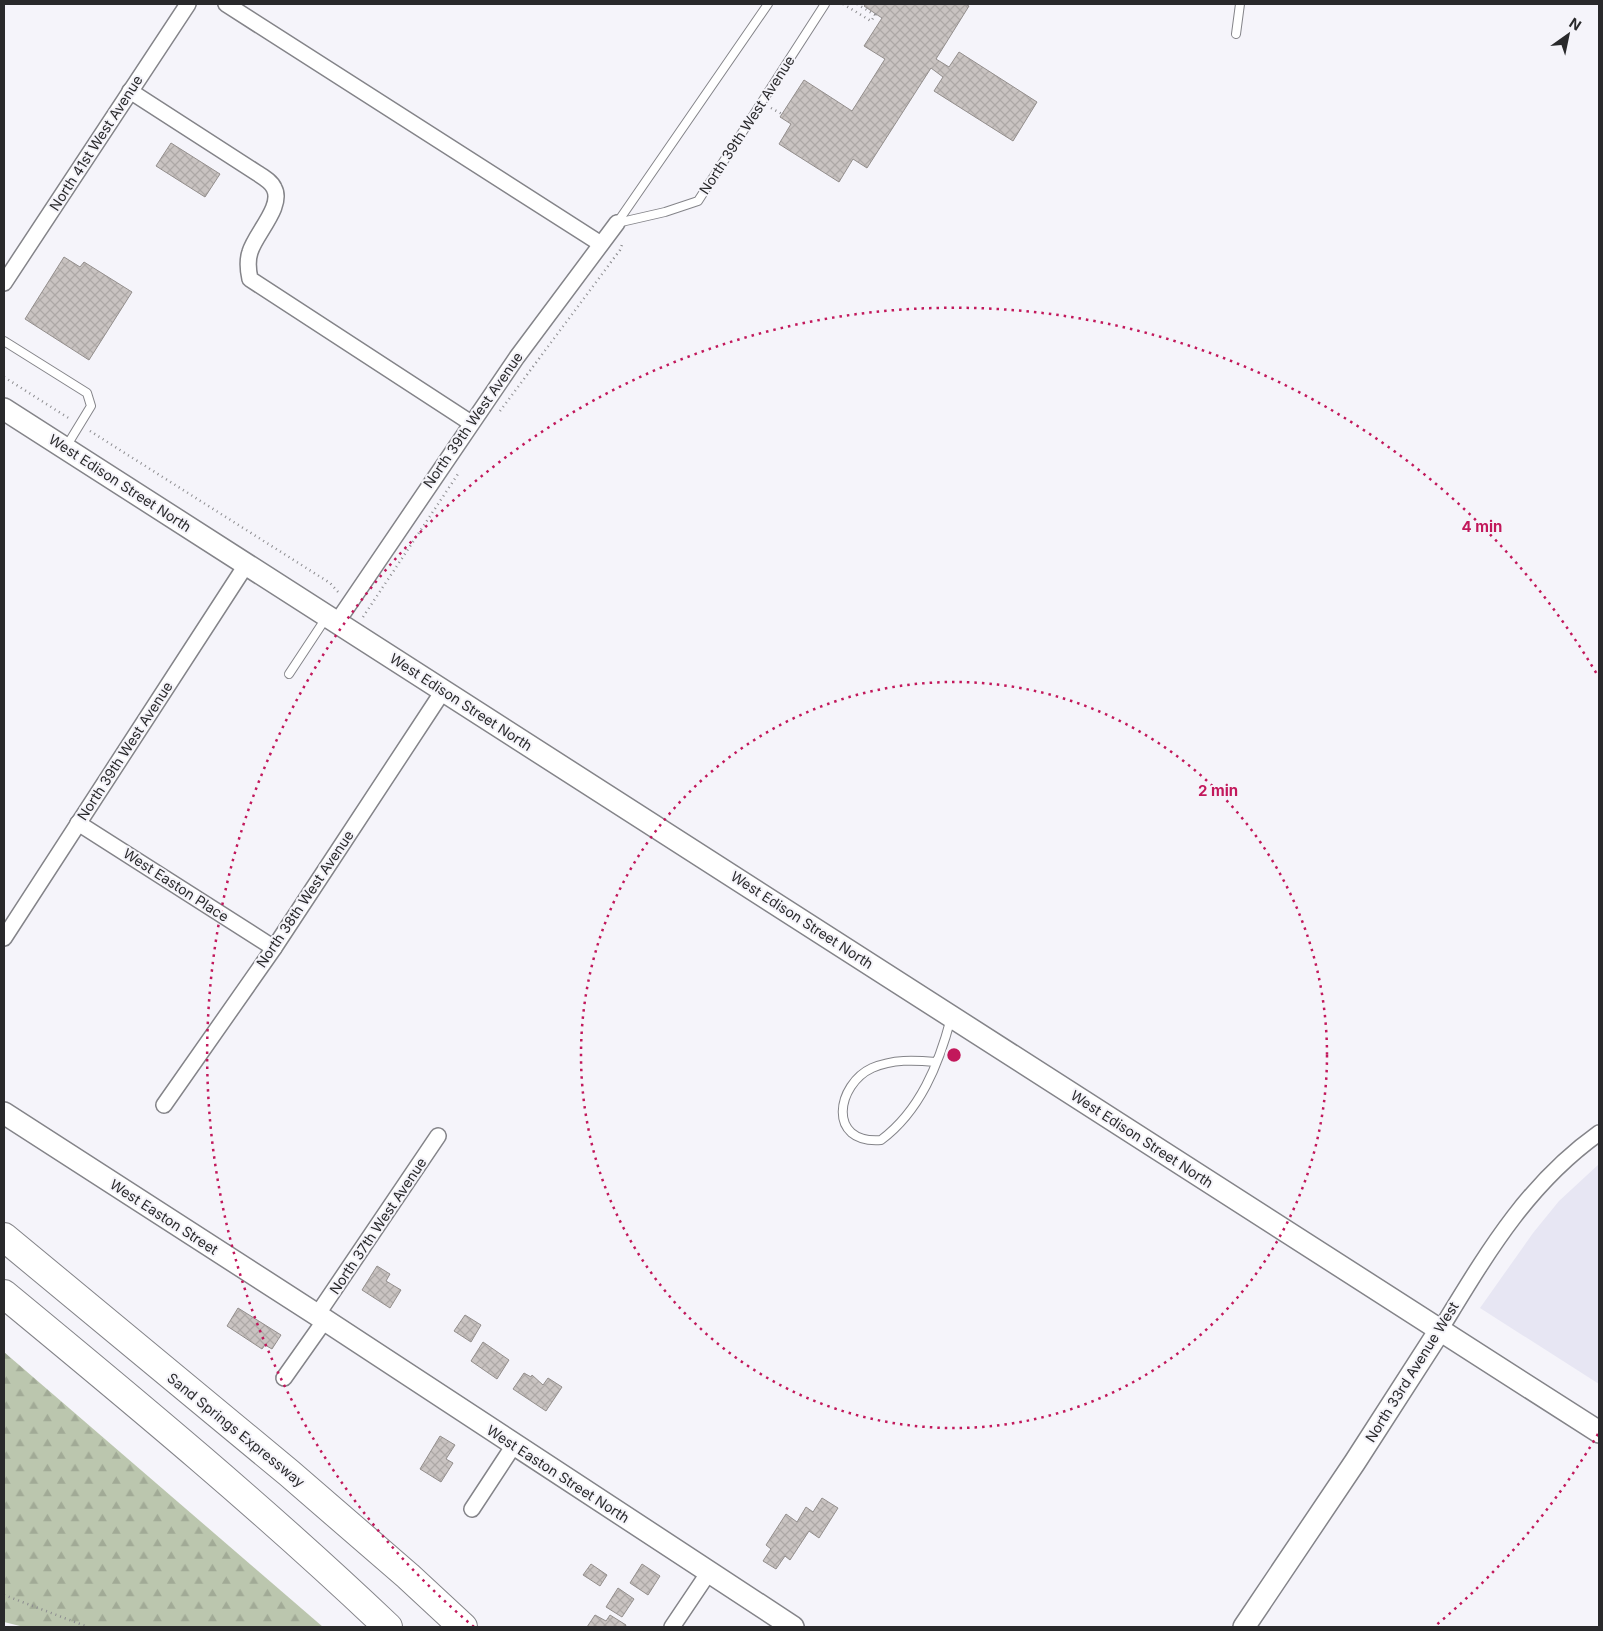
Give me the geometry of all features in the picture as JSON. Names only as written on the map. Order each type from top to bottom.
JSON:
[{"type":"highway","name":"Sand Springs Expressway","points":[[4,1237],[288,1473],[408,1576],[463,1627]]},
{"type":"highway","points":[[4,1294],[215,1470],[299,1544],[388,1627]]},
{"type":"street","name":"North 41st West Avenue","points":[[4,283],[188,4]]},
{"type":"street","points":[[226,4],[601,244]]},
{"type":"street","points":[[130,91],[257,173],[274,187],[277,196],[276,205],[250,250],[248,259],[250,279],[471,423]]},
{"type":"street","name":"North 39th West Avenue","points":[[339,624],[351,601],[471,423],[559,297],[617,223]]},
{"type":"street","name":"West Edison Street North","points":[[4,409],[1599,1432]]},
{"type":"street","name":"North 39th West Avenue","points":[[4,938],[246,565]]},
{"type":"street","name":"North 38th West Avenue","points":[[164,1105],[274,948],[443,691]]},
{"type":"street","name":"West Easton Place","points":[[78,823],[274,948]]},
{"type":"street","name":"West Easton Street","points":[[4,1113],[321,1317]]},
{"type":"street","name":"North 33rd Avenue West","points":[[1244,1627],[1355,1462],[1514,1215],[1556,1168],[1599,1133]]},
{"type":"street","name":"North 37th West Avenue","points":[[284,1378],[321,1317],[438,1136]]},
{"type":"street","name":"West Easton Street North","points":[[321,1317],[793,1627]]},
{"type":"street","points":[[472,1509],[514,1445]]},
{"type":"street","points":[[672,1627],[709,1572]]},
{"type":"lane","name":"North 39th West Avenue","points":[[617,223],[768,4]]},
{"type":"lane","name":"North 39th West Avenue","points":[[617,223],[665,212],[698,201],[825,4]]},
{"type":"lane","points":[[1236,34],[1240,4]]},
{"type":"lane","points":[[4,340],[87,393],[91,406],[65,449]]},
{"type":"lane","points":[[290,674],[339,624]]},
{"type":"lane","points":[[936,1062],[909,1060],[889,1062],[871,1068],[858,1077],[850,1088],[844,1106],[842,1118],[848,1130],[859,1138],[881,1140],[903,1121],[921,1096],[944,1047],[952,1016]]},
{"type":"path","points":[[843,4],[871,21],[875,14],[857,4]]},
{"type":"path","points":[[766,116],[771,108],[782,114]]},
{"type":"path","points":[[498,415],[620,250],[624,241]]},
{"type":"path","points":[[4,377],[330,583],[336,592],[366,612]]},
{"type":"path","points":[[339,624],[366,612],[459,472]]},
{"type":"path","points":[[4,1595],[88,1627]]},
{"type":"shaded area","points":[[1599,1164],[1599,1384],[1480,1308],[1533,1233],[1559,1201]]},
{"type":"green space","points":[[4,1352],[323,1627],[24,1627],[4,1622]]},
{"type":"building","points":[[866,4],[965,4],[969,6],[936,59],[949,67],[959,52],[1037,102],[1013,141],[934,91],[943,77],[931,68],[867,168],[853,159],[839,182],[779,144],[791,124],[780,117],[804,80],[852,111],[885,59],[864,46],[882,18],[864,6]]},
{"type":"building","points":[[171,143],[220,174],[205,197],[156,166]]},
{"type":"building","points":[[64,257],[80,267],[84,262],[132,292],[89,360],[25,319]]},
{"type":"building","points":[[377,1266],[390,1274],[386,1281],[401,1290],[390,1308],[362,1290]]},
{"type":"building","points":[[238,1308],[281,1335],[272,1349],[265,1345],[262,1349],[227,1326]]},
{"type":"building","points":[[465,1315],[481,1325],[471,1342],[454,1331]]},
{"type":"building","points":[[483,1342],[509,1360],[497,1379],[471,1361]]},
{"type":"building","points":[[524,1373],[531,1377],[532,1375],[543,1385],[548,1378],[562,1387],[546,1411],[513,1389]]},
{"type":"building","points":[[440,1436],[455,1445],[446,1459],[453,1463],[441,1482],[420,1469]]},
{"type":"building","points":[[822,1498],[838,1508],[819,1538],[809,1531],[790,1560],[785,1556],[776,1569],[763,1561],[771,1549],[766,1545],[786,1514],[797,1522],[806,1507],[813,1512]]},
{"type":"building","points":[[591,1564],[607,1575],[600,1586],[583,1575]]},
{"type":"building","points":[[642,1564],[660,1576],[648,1595],[630,1583]]},
{"type":"building","points":[[618,1588],[634,1599],[622,1617],[606,1607]]},
{"type":"building","points":[[595,1615],[606,1621],[610,1615],[626,1625],[625,1627],[587,1627]]}]
